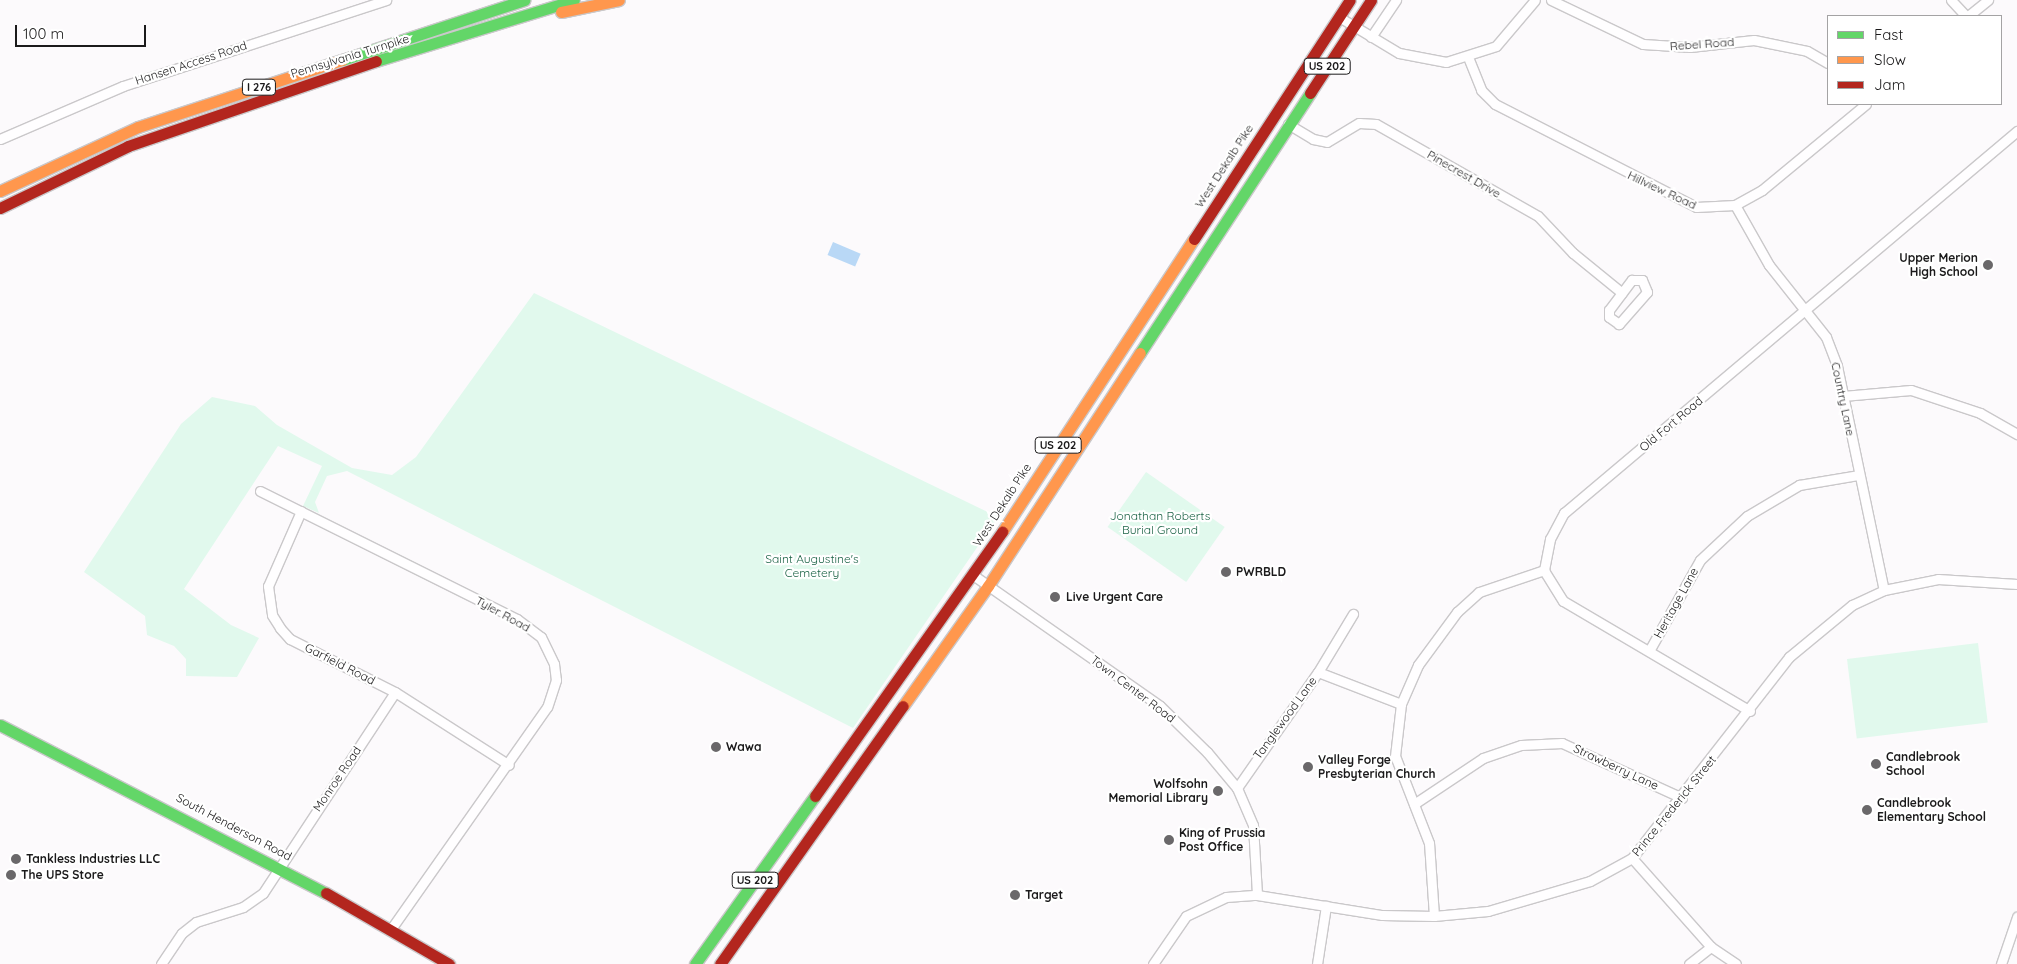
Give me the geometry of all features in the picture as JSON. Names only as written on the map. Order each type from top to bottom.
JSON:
[{"type":"main road","name":"Pennsylvania Turnpike","points":[[0,191],[138,127],[524,0]]},
{"type":"main road","name":"Pennsylvania Turnpike","points":[[0,208],[128,146],[312,82],[574,0]]},
{"type":"main road","points":[[496,25],[619,0]]},
{"type":"main road","name":"West Dekalb Pike","points":[[695,964],[973,575],[1350,0]]},
{"type":"main road","name":"US 202","points":[[720,964],[988,586],[1370,0]]},
{"type":"main road","name":"South Henderson Road","points":[[0,725],[279,866],[449,964]]},
{"type":"main road","points":[[830,810],[846,754]]},
{"type":"main road","points":[[794,858],[821,806],[820,789]]},
{"type":"street","name":"Hansen Access Road","points":[[0,139],[123,86],[386,0]]},
{"type":"street","points":[[1371,38],[1396,0]]},
{"type":"street","points":[[1339,17],[1371,38],[1418,60],[1446,62],[1468,57],[1496,46],[1534,0]]},
{"type":"street","name":"Rebel Road","points":[[1551,0],[1643,44],[1690,47],[1754,40],[1807,51],[1827,62]]},
{"type":"street","points":[[1951,0],[1966,15]]},
{"type":"street","points":[[1968,15],[1988,0]]},
{"type":"street","name":"Hillview Road","points":[[1468,57],[1481,90],[1509,114],[1696,207],[1735,205],[1762,190],[1865,105]]},
{"type":"street","name":"Pinecrest Drive","points":[[1288,124],[1313,139],[1327,142],[1360,123],[1376,124],[1538,216],[1573,253],[1622,293]]},
{"type":"street","name":"Old Fort Road","points":[[1544,570],[1550,539],[1564,513],[1808,310],[2017,131]]},
{"type":"street","name":"Country Lane","points":[[1735,205],[1768,265],[1808,310],[1826,337],[1843,396],[1884,590]]},
{"type":"street","points":[[1636,278],[1646,284],[1647,292],[1619,324],[1609,317],[1609,310],[1622,293],[1636,278]]},
{"type":"street","points":[[1843,396],[1911,390],[1980,413],[2017,434]]},
{"type":"street","name":"Heritage Lane","points":[[1649,651],[1700,560],[1747,516],[1799,486],[1859,475]]},
{"type":"street","name":"Tyler Road","points":[[260,491],[517,619],[541,637],[554,664],[552,695],[509,765],[390,930]]},
{"type":"street","name":"Garfield Road","points":[[301,511],[271,570],[268,586],[272,615],[290,639],[395,692],[509,765]]},
{"type":"street","points":[[1434,916],[1429,843],[1395,756],[1401,704],[1418,665],[1457,612],[1479,592],[1544,570],[1563,601],[1750,711]]},
{"type":"street","name":"Town Center Road","points":[[973,575],[1160,706],[1237,788],[1253,824],[1257,895]]},
{"type":"street","name":"Prince Frederick Street","points":[[1153,964],[1172,931],[1194,909],[1226,897],[1257,895],[1326,906],[1434,916],[1488,911],[1541,897],[1590,881],[1632,858],[1750,711],[1789,657],[1825,623],[1852,605],[1884,590],[1938,579],[2017,584]]},
{"type":"street","points":[[1318,672],[1353,614]]},
{"type":"street","name":"Tanglewood Lane","points":[[1237,788],[1318,672],[1401,704]]},
{"type":"street","name":"Monroe Road","points":[[161,964],[182,933],[196,922],[254,900],[279,866],[395,692]]},
{"type":"street","name":"Strawberry Lane","points":[[1414,804],[1483,758],[1521,744],[1562,743],[1682,798]]},
{"type":"street","points":[[1632,858],[1711,946],[1736,964]]},
{"type":"street","points":[[1317,964],[1326,906]]},
{"type":"street","points":[[2001,964],[2017,917]]},
{"type":"street","points":[[1689,964],[1711,946]]},
{"type":"green space","name":"Saint Augustine's Cemetery","points":[[534,293],[998,517],[853,728],[347,471],[327,476],[315,502],[319,513],[303,506],[322,466],[278,446],[184,589],[231,625],[259,638],[237,677],[186,676],[186,659],[174,646],[147,635],[145,616],[84,572],[181,424],[212,397],[255,406],[277,425],[352,468],[392,475],[416,457]]},
{"type":"green space","name":"Jonathan Roberts Burial Ground","points":[[1146,472],[1225,527],[1186,582],[1108,527]]},
{"type":"green space","points":[[1978,643],[1988,722],[1857,738],[1847,659]]},
{"type":"water","points":[[833,242],[861,254],[855,267],[828,255]]},
{"type":"traffic: fast","points":[[342,60],[524,0]]},
{"type":"traffic: fast","points":[[376,61],[574,0]]},
{"type":"traffic: fast","points":[[1140,353],[1310,93]]},
{"type":"traffic: fast","points":[[0,725],[326,893]]},
{"type":"traffic: fast","points":[[695,964],[815,796]]},
{"type":"traffic: slow","points":[[561,12],[619,0]]},
{"type":"traffic: slow","points":[[0,191],[138,127],[342,60]]},
{"type":"traffic: slow","points":[[1002,532],[1194,239]]},
{"type":"traffic: slow","points":[[903,706],[988,586],[1140,353]]},
{"type":"traffic: jam","points":[[1194,239],[1350,0]]},
{"type":"traffic: jam","points":[[1310,93],[1371,0]]},
{"type":"traffic: jam","points":[[0,208],[128,146],[376,61]]},
{"type":"traffic: jam","points":[[815,796],[1002,532]]},
{"type":"traffic: jam","points":[[720,964],[903,706]]},
{"type":"traffic: jam","points":[[326,893],[449,964]]},
{"type":"place","name":"Upper Merion High School","points":[[1988,265]]},
{"type":"place","name":"PWRBLD","points":[[1226,572]]},
{"type":"place","name":"Live Urgent Care","points":[[1055,597]]},
{"type":"place","name":"Wawa","points":[[716,747]]},
{"type":"place","name":"Candlebrook School","points":[[1876,764]]},
{"type":"place","name":"Valley Forge Presbyterian Church","points":[[1308,767]]},
{"type":"place","name":"Wolfsohn Memorial Library","points":[[1218,791]]},
{"type":"place","name":"Candlebrook Elementary School","points":[[1867,810]]},
{"type":"place","name":"King of Prussia Post Office","points":[[1169,840]]},
{"type":"place","name":"Tankless Industries LLC","points":[[16,859]]},
{"type":"place","name":"The UPS Store","points":[[11,875]]},
{"type":"place","name":"Target","points":[[1015,895]]}]
